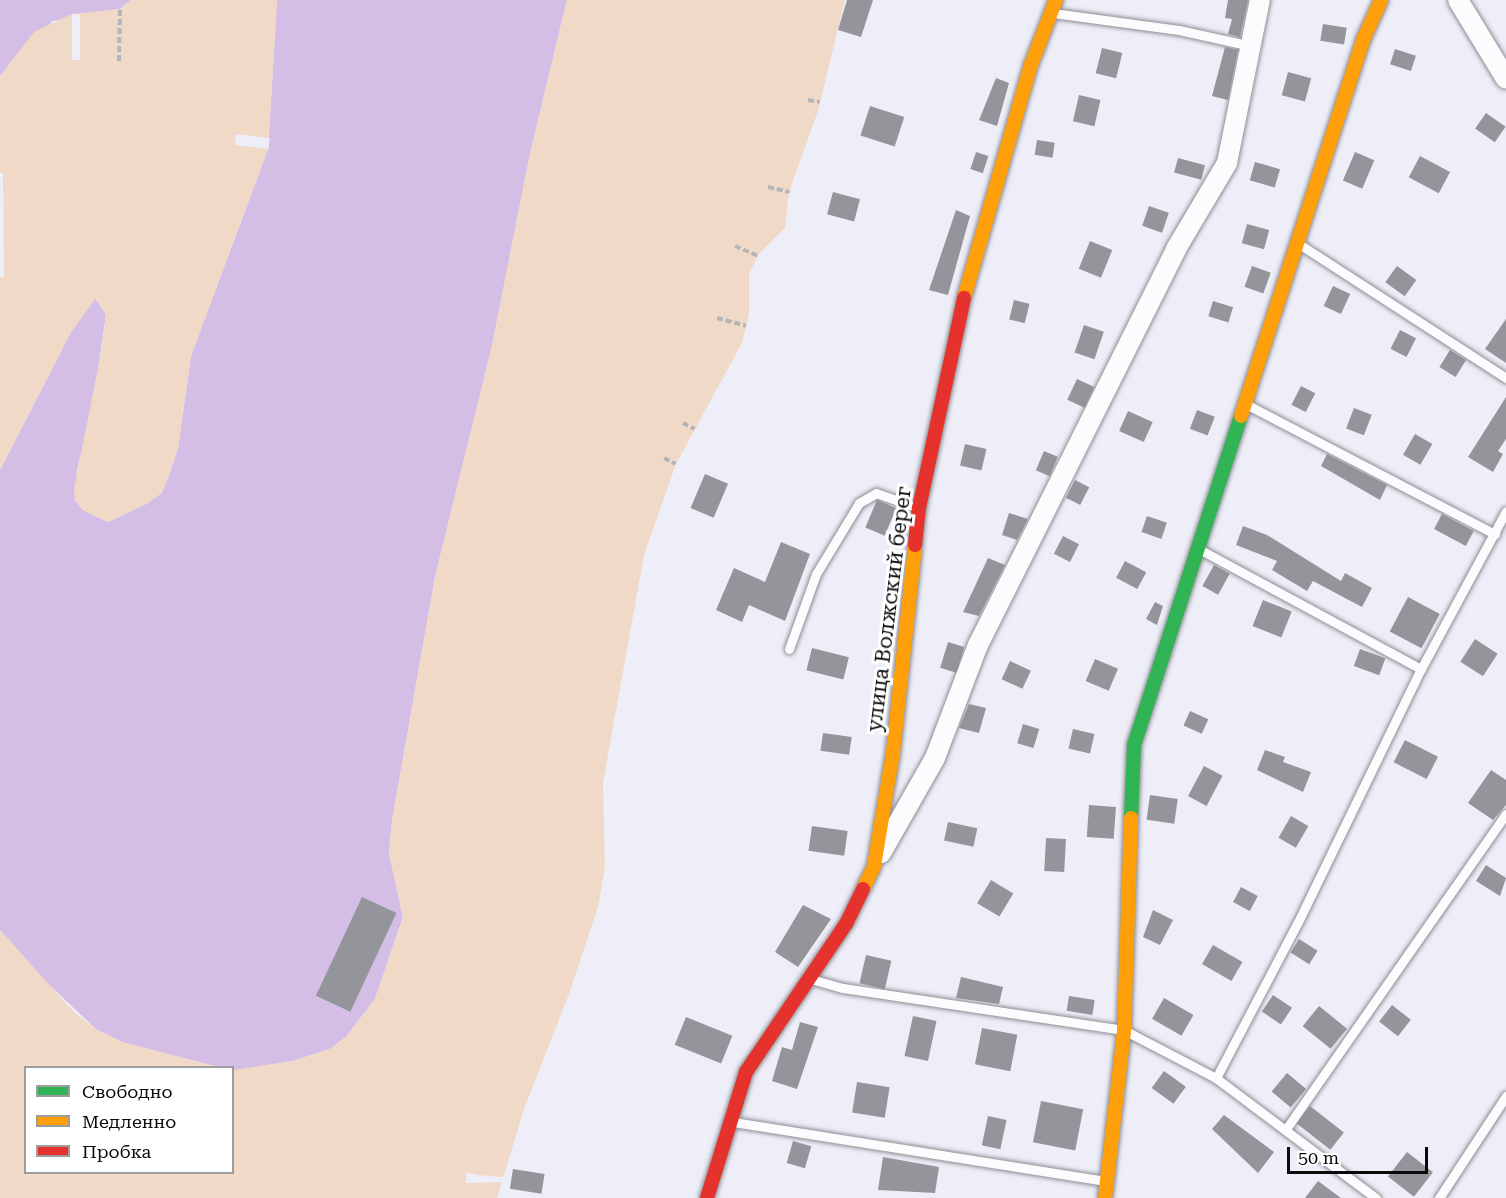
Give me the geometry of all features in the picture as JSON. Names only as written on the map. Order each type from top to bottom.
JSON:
[{"type":"street","points":[[874,866],[935,758],[978,645],[1176,249],[1227,164],[1260,0]]},
{"type":"street","points":[[1105,1198],[1105,1181],[1124,1030],[1134,745],[1364,38],[1381,0]]},
{"type":"street","points":[[1458,0],[1506,80]]},
{"type":"street","name":"улица Волжский берег","points":[[707,1198],[746,1072],[806,978],[846,924],[874,866],[893,752],[919,508],[968,278],[1031,66],[1055,7]]},
{"type":"lane","points":[[1055,7],[1251,46]]},
{"type":"lane","points":[[1297,243],[1506,378]]},
{"type":"lane","points":[[1244,403],[1495,534]]},
{"type":"lane","points":[[789,649],[816,574],[859,503],[876,493],[919,508]]},
{"type":"lane","points":[[1216,1078],[1307,904],[1421,669],[1506,511]]},
{"type":"lane","points":[[1197,548],[1421,669]]},
{"type":"lane","points":[[1286,1129],[1506,814]]},
{"type":"lane","points":[[806,978],[843,988],[1124,1030],[1216,1078],[1376,1198]]},
{"type":"lane","points":[[1439,1198],[1506,1096]]},
{"type":"lane","points":[[731,1122],[1105,1181]]},
{"type":"path","points":[[120,9],[120,61]]},
{"type":"path","points":[[808,100],[820,102]]},
{"type":"path","points":[[768,187],[789,192]]},
{"type":"path","points":[[735,246],[758,256]]},
{"type":"path","points":[[717,318],[746,326]]},
{"type":"path","points":[[683,423],[695,429]]},
{"type":"path","points":[[664,458],[676,464]]},
{"type":"shaded area","points":[[0,0],[131,0],[120,9],[53,21],[0,76]]},
{"type":"shaded area","points":[[131,0],[277,0],[268,149],[191,356],[178,448],[162,493],[148,503],[108,522],[83,510],[75,500],[74,489],[101,353],[106,315],[96,298],[71,332],[0,470],[0,76],[34,32],[72,14],[120,9]]},
{"type":"shaded area","points":[[277,0],[567,0],[530,154],[492,346],[435,577],[392,821],[389,853],[403,917],[375,999],[346,1037],[330,1049],[293,1061],[234,1071],[234,1066],[215,1066],[125,1043],[97,1030],[43,979],[0,930],[0,470],[71,332],[95,298],[106,314],[93,406],[77,470],[75,500],[83,510],[108,522],[148,503],[168,478],[178,448],[191,356],[268,149]]},
{"type":"shaded area","points":[[567,0],[845,0],[818,111],[789,192],[785,228],[760,253],[749,273],[749,315],[742,343],[676,464],[644,555],[603,783],[605,868],[598,907],[569,994],[524,1109],[497,1198],[0,1198],[0,930],[73,1011],[97,1030],[125,1043],[214,1066],[24,1066],[24,1174],[234,1174],[234,1070],[293,1061],[330,1049],[346,1037],[375,999],[403,918],[389,853],[392,821],[435,577],[492,346],[530,154]]},
{"type":"pier","points":[[72,14],[80,14],[80,60],[72,60]]},
{"type":"pier","points":[[236,134],[270,138],[268,149],[235,145]]},
{"type":"pier","points":[[0,173],[3,173],[4,277],[0,277]]},
{"type":"pier","points":[[466,1172],[504,1177],[503,1182],[466,1183]]},
{"type":"building","points":[[847,0],[873,0],[861,37],[838,30]]},
{"type":"building","points":[[1228,0],[1248,0],[1240,37],[1228,34],[1232,19],[1225,18]]},
{"type":"building","points":[[1323,24],[1347,28],[1344,45],[1320,41]]},
{"type":"building","points":[[1225,47],[1238,50],[1228,100],[1212,96]]},
{"type":"building","points":[[1102,48],[1122,53],[1116,78],[1096,73]]},
{"type":"building","points":[[1395,49],[1416,56],[1411,71],[1390,64]]},
{"type":"building","points":[[1288,72],[1311,78],[1305,101],[1282,95]]},
{"type":"building","points":[[996,78],[1009,83],[997,126],[979,120]]},
{"type":"building","points":[[1079,95],[1100,100],[1094,126],[1073,121]]},
{"type":"building","points":[[870,106],[904,117],[895,147],[860,135]]},
{"type":"building","points":[[1486,113],[1506,127],[1495,142],[1475,129]]},
{"type":"building","points":[[1037,140],[1055,143],[1052,158],[1035,155]]},
{"type":"building","points":[[976,152],[988,156],[983,173],[970,169]]},
{"type":"building","points":[[1355,152],[1374,160],[1362,189],[1343,181]]},
{"type":"building","points":[[1420,156],[1450,172],[1439,193],[1409,177]]},
{"type":"building","points":[[1178,158],[1205,165],[1201,180],[1174,172]]},
{"type":"building","points":[[1255,162],[1280,169],[1275,187],[1250,180]]},
{"type":"building","points":[[833,192],[860,199],[854,221],[827,214]]},
{"type":"building","points":[[1149,206],[1169,213],[1162,233],[1142,226]]},
{"type":"building","points":[[956,210],[970,216],[948,295],[929,290]]},
{"type":"building","points":[[1247,224],[1269,230],[1264,249],[1242,243]]},
{"type":"building","points":[[1090,241],[1112,250],[1101,278],[1079,269]]},
{"type":"building","points":[[1252,266],[1271,273],[1263,294],[1244,287]]},
{"type":"building","points":[[1397,266],[1416,280],[1405,296],[1385,282]]},
{"type":"building","points":[[1333,286],[1350,294],[1341,314],[1324,306]]},
{"type":"building","points":[[1014,300],[1030,304],[1025,323],[1009,319]]},
{"type":"building","points":[[1213,301],[1233,307],[1228,322],[1208,316]]},
{"type":"building","points":[[1506,319],[1506,363],[1485,349]]},
{"type":"building","points":[[1084,325],[1104,332],[1094,359],[1075,352]]},
{"type":"building","points":[[1400,330],[1416,338],[1407,357],[1390,349]]},
{"type":"building","points":[[1450,350],[1466,360],[1456,377],[1439,367]]},
{"type":"building","points":[[1077,379],[1094,387],[1084,408],[1067,400]]},
{"type":"building","points":[[1301,386],[1315,393],[1306,412],[1291,405]]},
{"type":"building","points":[[1506,397],[1506,439],[1498,451],[1503,454],[1493,472],[1468,457]]},
{"type":"building","points":[[1354,408],[1372,415],[1364,435],[1346,429]]},
{"type":"building","points":[[1197,410],[1215,417],[1208,435],[1190,429]]},
{"type":"building","points":[[1128,411],[1153,422],[1144,442],[1119,431]]},
{"type":"building","points":[[1415,434],[1432,444],[1420,465],[1403,455]]},
{"type":"building","points":[[965,444],[986,449],[981,470],[960,465]]},
{"type":"building","points":[[1044,451],[1058,457],[1050,476],[1036,470]]},
{"type":"building","points":[[1327,454],[1387,485],[1380,500],[1321,466]]},
{"type":"building","points":[[705,474],[728,484],[714,518],[691,508]]},
{"type":"building","points":[[1075,480],[1089,487],[1080,505],[1066,498]]},
{"type":"building","points":[[877,500],[896,508],[885,536],[865,528]]},
{"type":"building","points":[[1009,513],[1028,519],[1017,540],[1002,535]]},
{"type":"building","points":[[1442,514],[1474,531],[1466,546],[1434,529]]},
{"type":"building","points":[[1147,516],[1167,523],[1161,539],[1141,532]]},
{"type":"building","points":[[1243,526],[1267,535],[1341,581],[1345,573],[1372,588],[1362,607],[1313,581],[1307,591],[1272,570],[1277,561],[1236,545]]},
{"type":"building","points":[[1063,536],[1079,544],[1070,562],[1054,554]]},
{"type":"building","points":[[781,542],[810,554],[785,621],[749,605],[742,622],[716,610],[734,568],[765,582]]},
{"type":"building","points":[[988,558],[1005,565],[979,616],[963,612]]},
{"type":"building","points":[[1125,561],[1146,572],[1137,589],[1116,578]]},
{"type":"building","points":[[1214,565],[1230,574],[1218,595],[1202,586]]},
{"type":"building","points":[[1408,597],[1440,614],[1421,648],[1390,631]]},
{"type":"building","points":[[1263,600],[1292,612],[1281,638],[1253,626]]},
{"type":"building","points":[[1155,602],[1163,606],[1157,625],[1146,619]]},
{"type":"building","points":[[1475,639],[1498,654],[1483,676],[1460,662]]},
{"type":"building","points":[[948,642],[964,647],[956,673],[940,668]]},
{"type":"building","points":[[812,648],[849,657],[843,680],[806,670]]},
{"type":"building","points":[[1360,649],[1385,658],[1379,675],[1354,666]]},
{"type":"building","points":[[1095,659],[1118,669],[1109,691],[1086,681]]},
{"type":"building","points":[[1010,661],[1031,671],[1022,689],[1002,679]]},
{"type":"building","points":[[969,704],[986,708],[979,733],[959,728]]},
{"type":"building","points":[[1190,711],[1208,719],[1202,734],[1183,726]]},
{"type":"building","points":[[1023,724],[1039,729],[1033,748],[1017,743]]},
{"type":"building","points":[[1073,729],[1094,734],[1090,753],[1069,748]]},
{"type":"building","points":[[823,733],[852,737],[849,755],[820,751]]},
{"type":"building","points":[[1405,740],[1438,757],[1427,779],[1394,762]]},
{"type":"building","points":[[1265,750],[1285,757],[1283,762],[1311,772],[1303,792],[1257,770]]},
{"type":"building","points":[[1204,766],[1223,776],[1207,806],[1188,796]]},
{"type":"building","points":[[1491,770],[1506,780],[1506,805],[1493,820],[1468,803]]},
{"type":"building","points":[[1150,795],[1178,799],[1174,824],[1147,820]]},
{"type":"building","points":[[1089,805],[1116,807],[1114,839],[1087,837]]},
{"type":"building","points":[[1291,816],[1308,826],[1296,848],[1278,838]]},
{"type":"building","points":[[948,822],[977,828],[973,847],[944,841]]},
{"type":"building","points":[[812,826],[848,831],[844,856],[809,851]]},
{"type":"building","points":[[1046,838],[1066,839],[1064,872],[1044,871]]},
{"type":"building","points":[[1486,865],[1506,878],[1500,896],[1476,881]]},
{"type":"building","points":[[991,880],[1013,893],[999,917],[977,903]]},
{"type":"building","points":[[1241,887],[1258,896],[1250,911],[1233,902]]},
{"type":"building","points":[[362,897],[396,913],[350,1012],[316,996]]},
{"type":"building","points":[[803,905],[831,919],[798,967],[775,952]]},
{"type":"building","points":[[1153,910],[1173,920],[1160,945],[1143,937]]},
{"type":"building","points":[[1299,939],[1318,951],[1309,964],[1291,953]]},
{"type":"building","points":[[1213,945],[1242,962],[1231,981],[1202,964]]},
{"type":"building","points":[[866,955],[891,961],[885,989],[859,983]]},
{"type":"building","points":[[961,977],[1003,987],[999,1004],[956,998]]},
{"type":"building","points":[[1273,995],[1292,1008],[1281,1024],[1262,1012]]},
{"type":"building","points":[[1069,996],[1095,1000],[1092,1015],[1067,1011]]},
{"type":"building","points":[[1164,998],[1193,1015],[1181,1036],[1152,1019]]},
{"type":"building","points":[[1392,1005],[1411,1020],[1398,1036],[1379,1022]]},
{"type":"building","points":[[1319,1006],[1347,1029],[1331,1049],[1303,1026]]},
{"type":"building","points":[[913,1016],[936,1021],[928,1061],[904,1056]]},
{"type":"building","points":[[686,1017],[732,1036],[721,1064],[675,1045]]},
{"type":"building","points":[[800,1022],[818,1027],[797,1089],[772,1081],[782,1047],[792,1050]]},
{"type":"building","points":[[982,1028],[1017,1035],[1010,1071],[975,1064]]},
{"type":"building","points":[[1164,1071],[1186,1087],[1173,1104],[1152,1088]]},
{"type":"building","points":[[1287,1073],[1306,1089],[1291,1107],[1272,1091]]},
{"type":"building","points":[[857,1082],[890,1087],[885,1118],[852,1113]]},
{"type":"building","points":[[1041,1101],[1083,1109],[1075,1150],[1033,1142]]},
{"type":"building","points":[[1310,1106],[1344,1132],[1330,1150],[1296,1123]]},
{"type":"building","points":[[1224,1115],[1274,1152],[1258,1173],[1212,1129]]},
{"type":"building","points":[[988,1116],[1007,1120],[1000,1149],[982,1145]]},
{"type":"building","points":[[793,1141],[811,1146],[805,1168],[787,1163]]},
{"type":"building","points":[[1407,1152],[1433,1172],[1414,1197],[1388,1176]]},
{"type":"building","points":[[883,1157],[939,1167],[935,1193],[878,1190]]},
{"type":"building","points":[[513,1169],[545,1174],[541,1194],[510,1189]]},
{"type":"building","points":[[1318,1181],[1341,1198],[1305,1198]]},
{"type":"traffic: fast","points":[[1131,818],[1134,745],[1241,416]]},
{"type":"traffic: slow","points":[[964,298],[1031,65],[1056,0]]},
{"type":"traffic: slow","points":[[1241,416],[1364,38],[1381,0]]},
{"type":"traffic: slow","points":[[863,889],[874,866],[893,752],[915,545]]},
{"type":"traffic: slow","points":[[1105,1198],[1124,1030],[1131,818]]},
{"type":"traffic: jam","points":[[915,545],[919,508],[964,298]]},
{"type":"traffic: jam","points":[[707,1198],[746,1072],[846,924],[863,889]]}]
